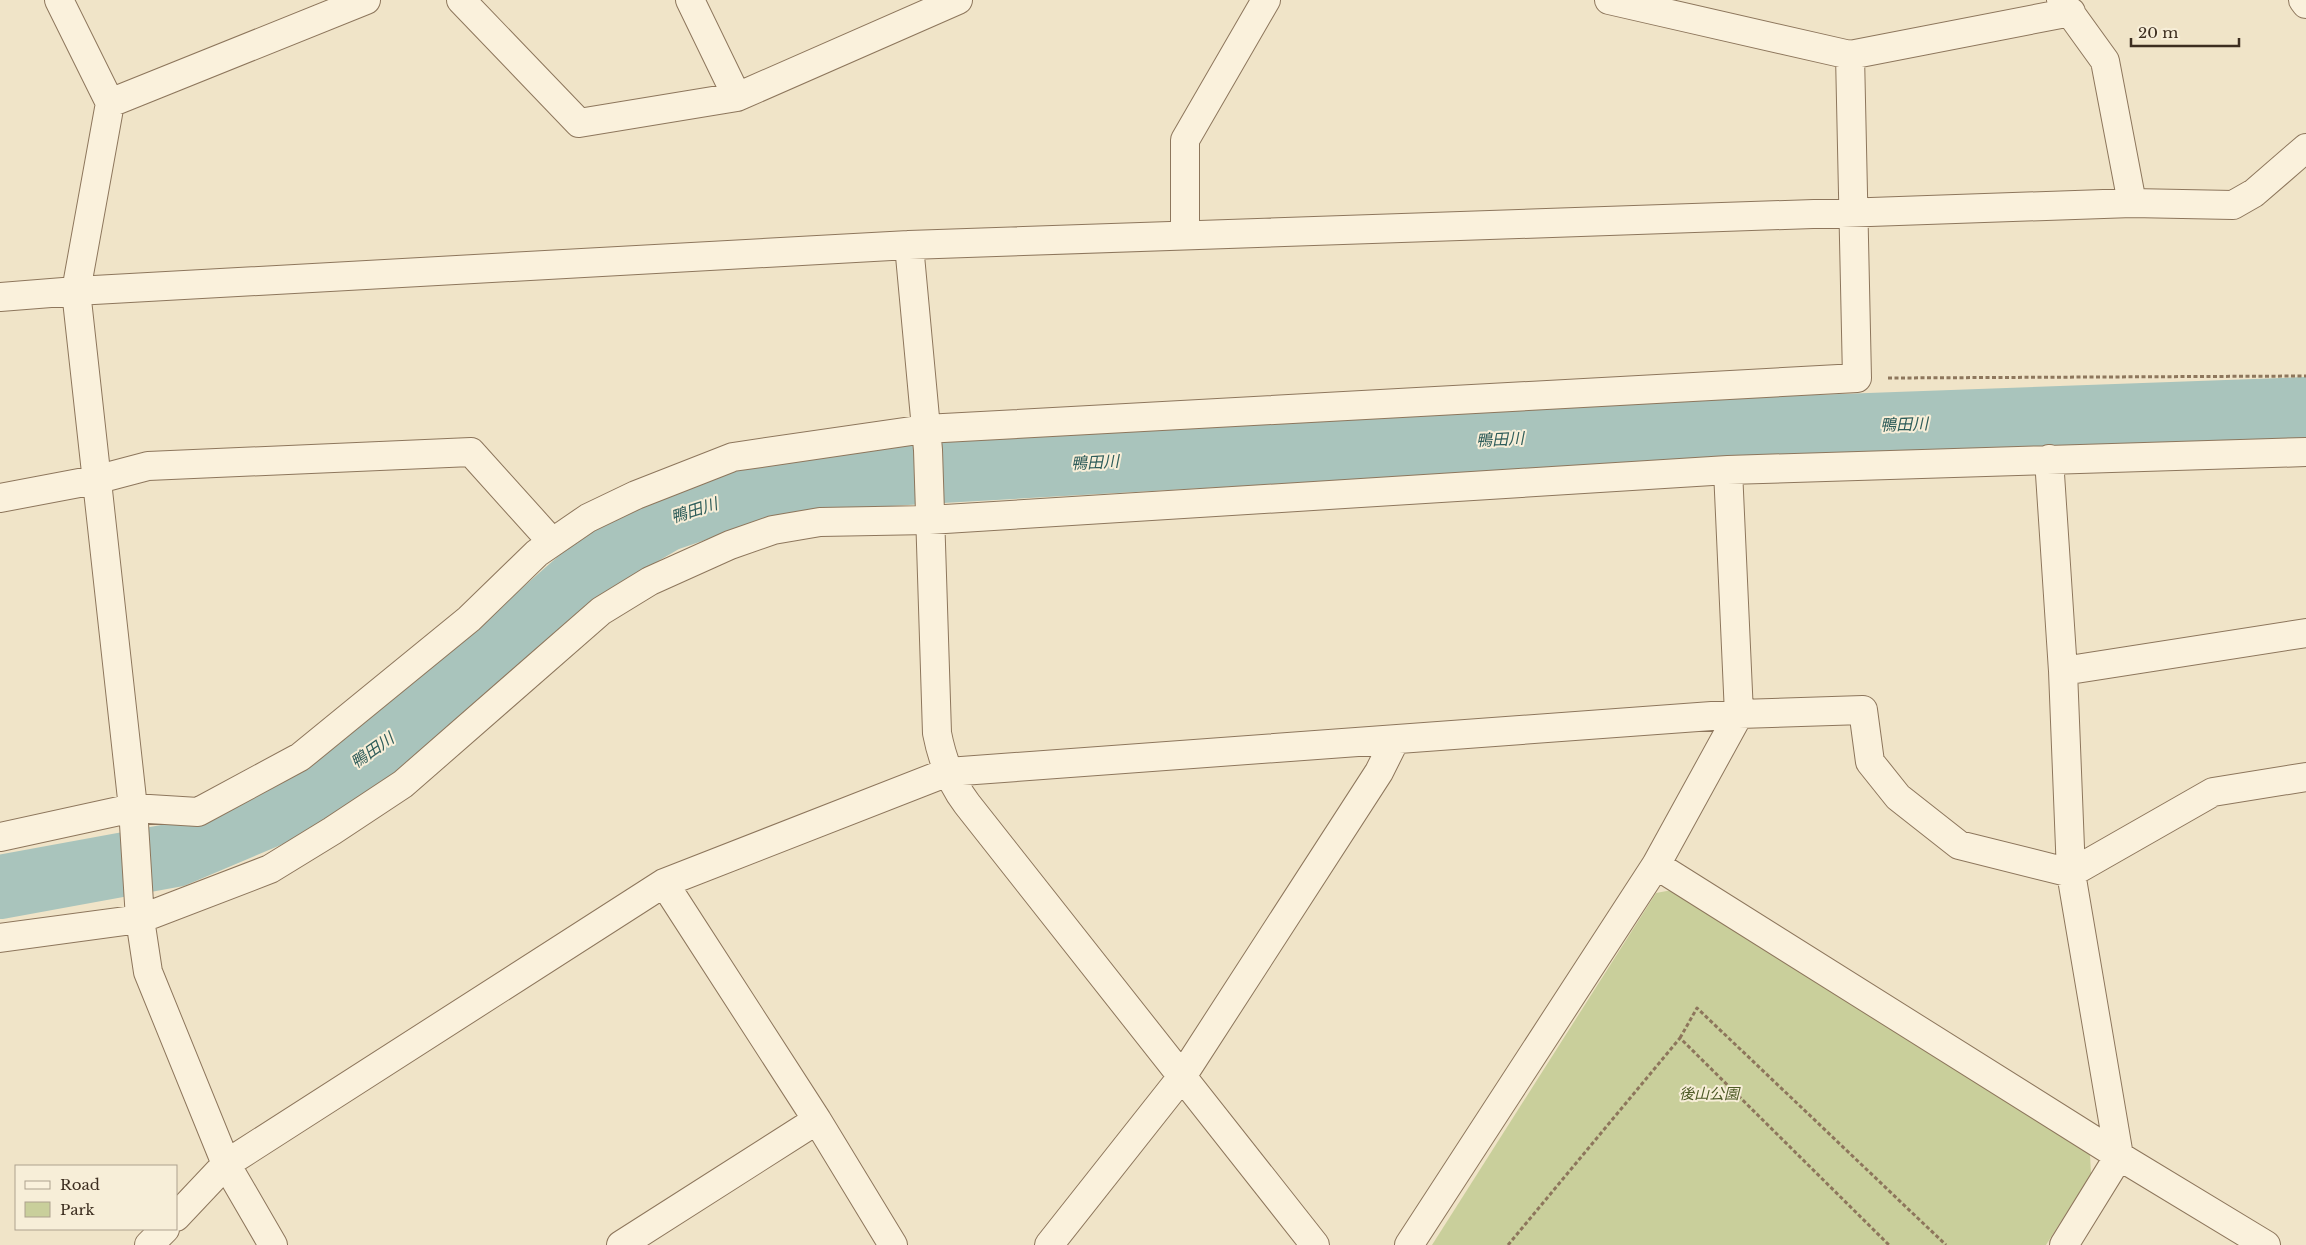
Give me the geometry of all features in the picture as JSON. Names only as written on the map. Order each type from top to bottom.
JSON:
[{"type":"street","points":[[59,0],[110,103],[76,291],[95,480],[133,808],[140,919],[148,972],[226,1164],[273,1245]]},
{"type":"street","points":[[110,103],[366,0]]},
{"type":"street","points":[[461,0],[579,123],[736,97],[958,0]]},
{"type":"street","points":[[690,0],[736,97]]},
{"type":"street","points":[[1185,234],[1185,140],[1266,0]]},
{"type":"street","points":[[1609,0],[1850,55],[2066,6],[2105,61],[2132,203]]},
{"type":"street","points":[[2302,0],[2306,4]]},
{"type":"street","points":[[0,837],[133,808],[198,812],[300,757],[469,619],[537,553],[588,518],[628,499],[733,457],[926,440],[1857,378],[1850,55]]},
{"type":"street","points":[[0,297],[76,291],[909,245],[1185,234],[2132,203],[2234,205],[2254,193],[2306,148]]},
{"type":"street","points":[[909,245],[926,440],[937,733],[948,772],[967,804],[1181,1078],[1315,1245]]},
{"type":"street","points":[[0,498],[95,480],[148,466],[471,452],[552,542]]},
{"type":"street","points":[[0,938],[140,919],[270,869],[403,784],[601,611],[650,581],[730,545],[773,530],[820,522],[930,513],[1728,470],[2306,452]]},
{"type":"street","points":[[2048,459],[2063,671],[2071,873],[2119,1156],[2064,1245]]},
{"type":"street","points":[[1409,1245],[1656,866],[1739,714],[1728,470]]},
{"type":"street","points":[[2063,671],[2306,633]]},
{"type":"street","points":[[178,1215],[226,1164],[664,883],[948,772],[1739,714],[1863,710],[1870,762],[1898,797],[1960,845],[2071,873],[2213,792],[2306,777]]},
{"type":"street","points":[[1049,1245],[1181,1078],[1379,772],[1395,740]]},
{"type":"street","points":[[1656,866],[2119,1156],[2266,1245]]},
{"type":"street","points":[[664,883],[816,1120],[893,1245]]},
{"type":"street","points":[[620,1245],[816,1120]]},
{"type":"street","points":[[149,1245],[164,1230]]},
{"type":"path","points":[[1857,378],[2306,376]]},
{"type":"path","points":[[1508,1245],[1680,1038],[1697,1008],[1946,1245]]},
{"type":"path","points":[[1680,1038],[1889,1245]]},
{"type":"green space","name":"後山公園","points":[[1672,890],[2090,1154],[2091,1174],[2046,1245],[1432,1245],[1656,893]]},
{"type":"waterway","name":"鴨田川","points":[[0,887],[175,855],[298,803],[373,752],[444,699],[615,549],[665,520],[720,501],[889,474],[1539,437],[2306,409]]}]
